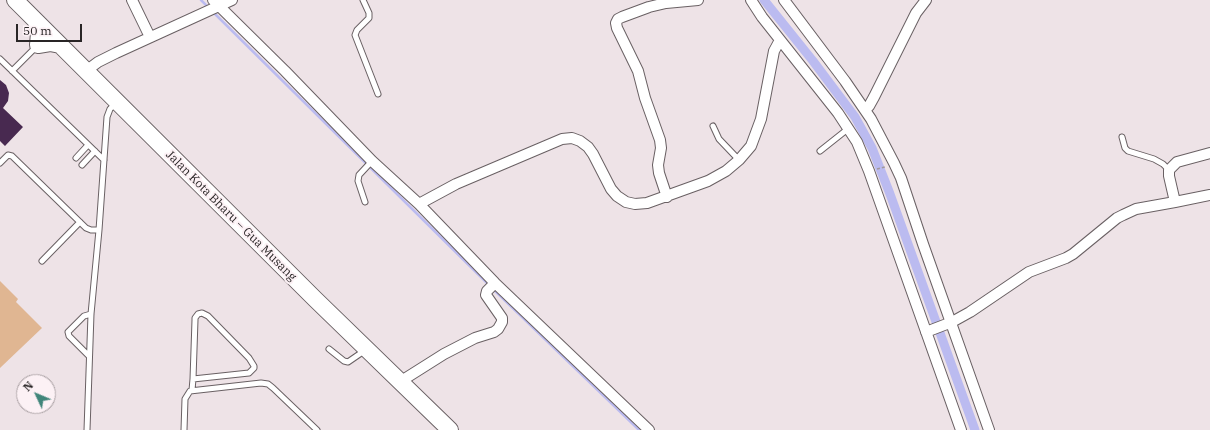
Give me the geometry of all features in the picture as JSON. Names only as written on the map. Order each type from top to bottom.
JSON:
[{"type":"main road","points":[[14,0],[36,22],[39,33],[49,42]]},
{"type":"main road","name":"Jalan Kota Bharu – Gua Musang","points":[[49,42],[86,70],[315,299],[450,430]]},
{"type":"street","points":[[132,0],[150,37]]},
{"type":"street","points":[[86,70],[110,56],[213,7],[232,0]]},
{"type":"street","points":[[667,197],[658,169],[660,140],[645,98],[638,71],[616,23],[618,19],[622,17],[649,7],[666,3],[698,0]]},
{"type":"street","points":[[751,0],[780,40],[849,128],[857,142],[870,171],[928,332],[961,430]]},
{"type":"street","points":[[784,0],[828,56],[865,110],[888,149],[901,178],[950,323],[989,430]]},
{"type":"street","points":[[865,110],[874,97],[916,13],[926,0]]},
{"type":"street","points":[[213,7],[371,162],[419,204],[492,286],[649,430]]},
{"type":"street","points":[[419,204],[456,184],[553,142],[572,138],[580,141],[588,147],[611,189],[617,196],[626,202],[635,204],[647,203],[708,181],[726,171],[740,160],[751,146],[758,130],[774,51],[780,40]]},
{"type":"street","points":[[1175,202],[1169,170],[1177,162],[1210,153]]},
{"type":"street","points":[[928,332],[950,323],[988,301],[1029,272],[1073,254],[1123,214],[1210,195]]},
{"type":"street","points":[[401,382],[444,354],[475,338],[494,332],[498,329],[502,322],[502,318],[486,295],[492,286]]},
{"type":"lane","points":[[363,0],[369,13],[369,18],[355,34],[378,94]]},
{"type":"lane","points":[[12,71],[49,42]]},
{"type":"lane","points":[[0,60],[104,160]]},
{"type":"lane","points":[[87,430],[91,314],[108,113],[117,101]]},
{"type":"lane","points":[[713,126],[719,138],[740,160]]},
{"type":"lane","points":[[820,151],[849,128]]},
{"type":"lane","points":[[1122,137],[1125,148],[1128,151],[1154,159],[1163,164],[1169,170]]},
{"type":"lane","points":[[76,158],[88,145]]},
{"type":"lane","points":[[82,165],[95,152]]},
{"type":"lane","points":[[0,163],[8,155],[12,156],[80,222],[90,230],[99,230]]},
{"type":"lane","points":[[365,202],[358,181],[359,175],[371,162]]},
{"type":"lane","points":[[42,261],[80,222]]},
{"type":"lane","points":[[192,390],[196,318],[198,314],[202,313],[208,316],[249,358],[254,368],[251,372],[247,373],[193,379]]},
{"type":"lane","points":[[89,356],[69,336],[68,332],[84,316],[91,314]]},
{"type":"lane","points":[[329,349],[344,361],[348,362],[366,349]]},
{"type":"lane","points":[[184,430],[185,398],[187,393],[192,390],[265,383],[273,388],[317,430]]},
{"type":"path","points":[[874,170],[885,166]]},
{"type":"shaded area","points":[[0,281],[18,299],[16,302],[42,328],[0,368]]},
{"type":"building","points":[[0,80],[6,85],[9,93],[8,101],[3,108],[23,127],[5,146],[0,141]]},
{"type":"waterway","points":[[201,0],[209,8]]},
{"type":"waterway","points":[[764,0],[813,61],[855,117],[872,148],[975,430]]},
{"type":"waterway","points":[[213,12],[489,285]]},
{"type":"waterway","points":[[493,289],[639,430]]}]
